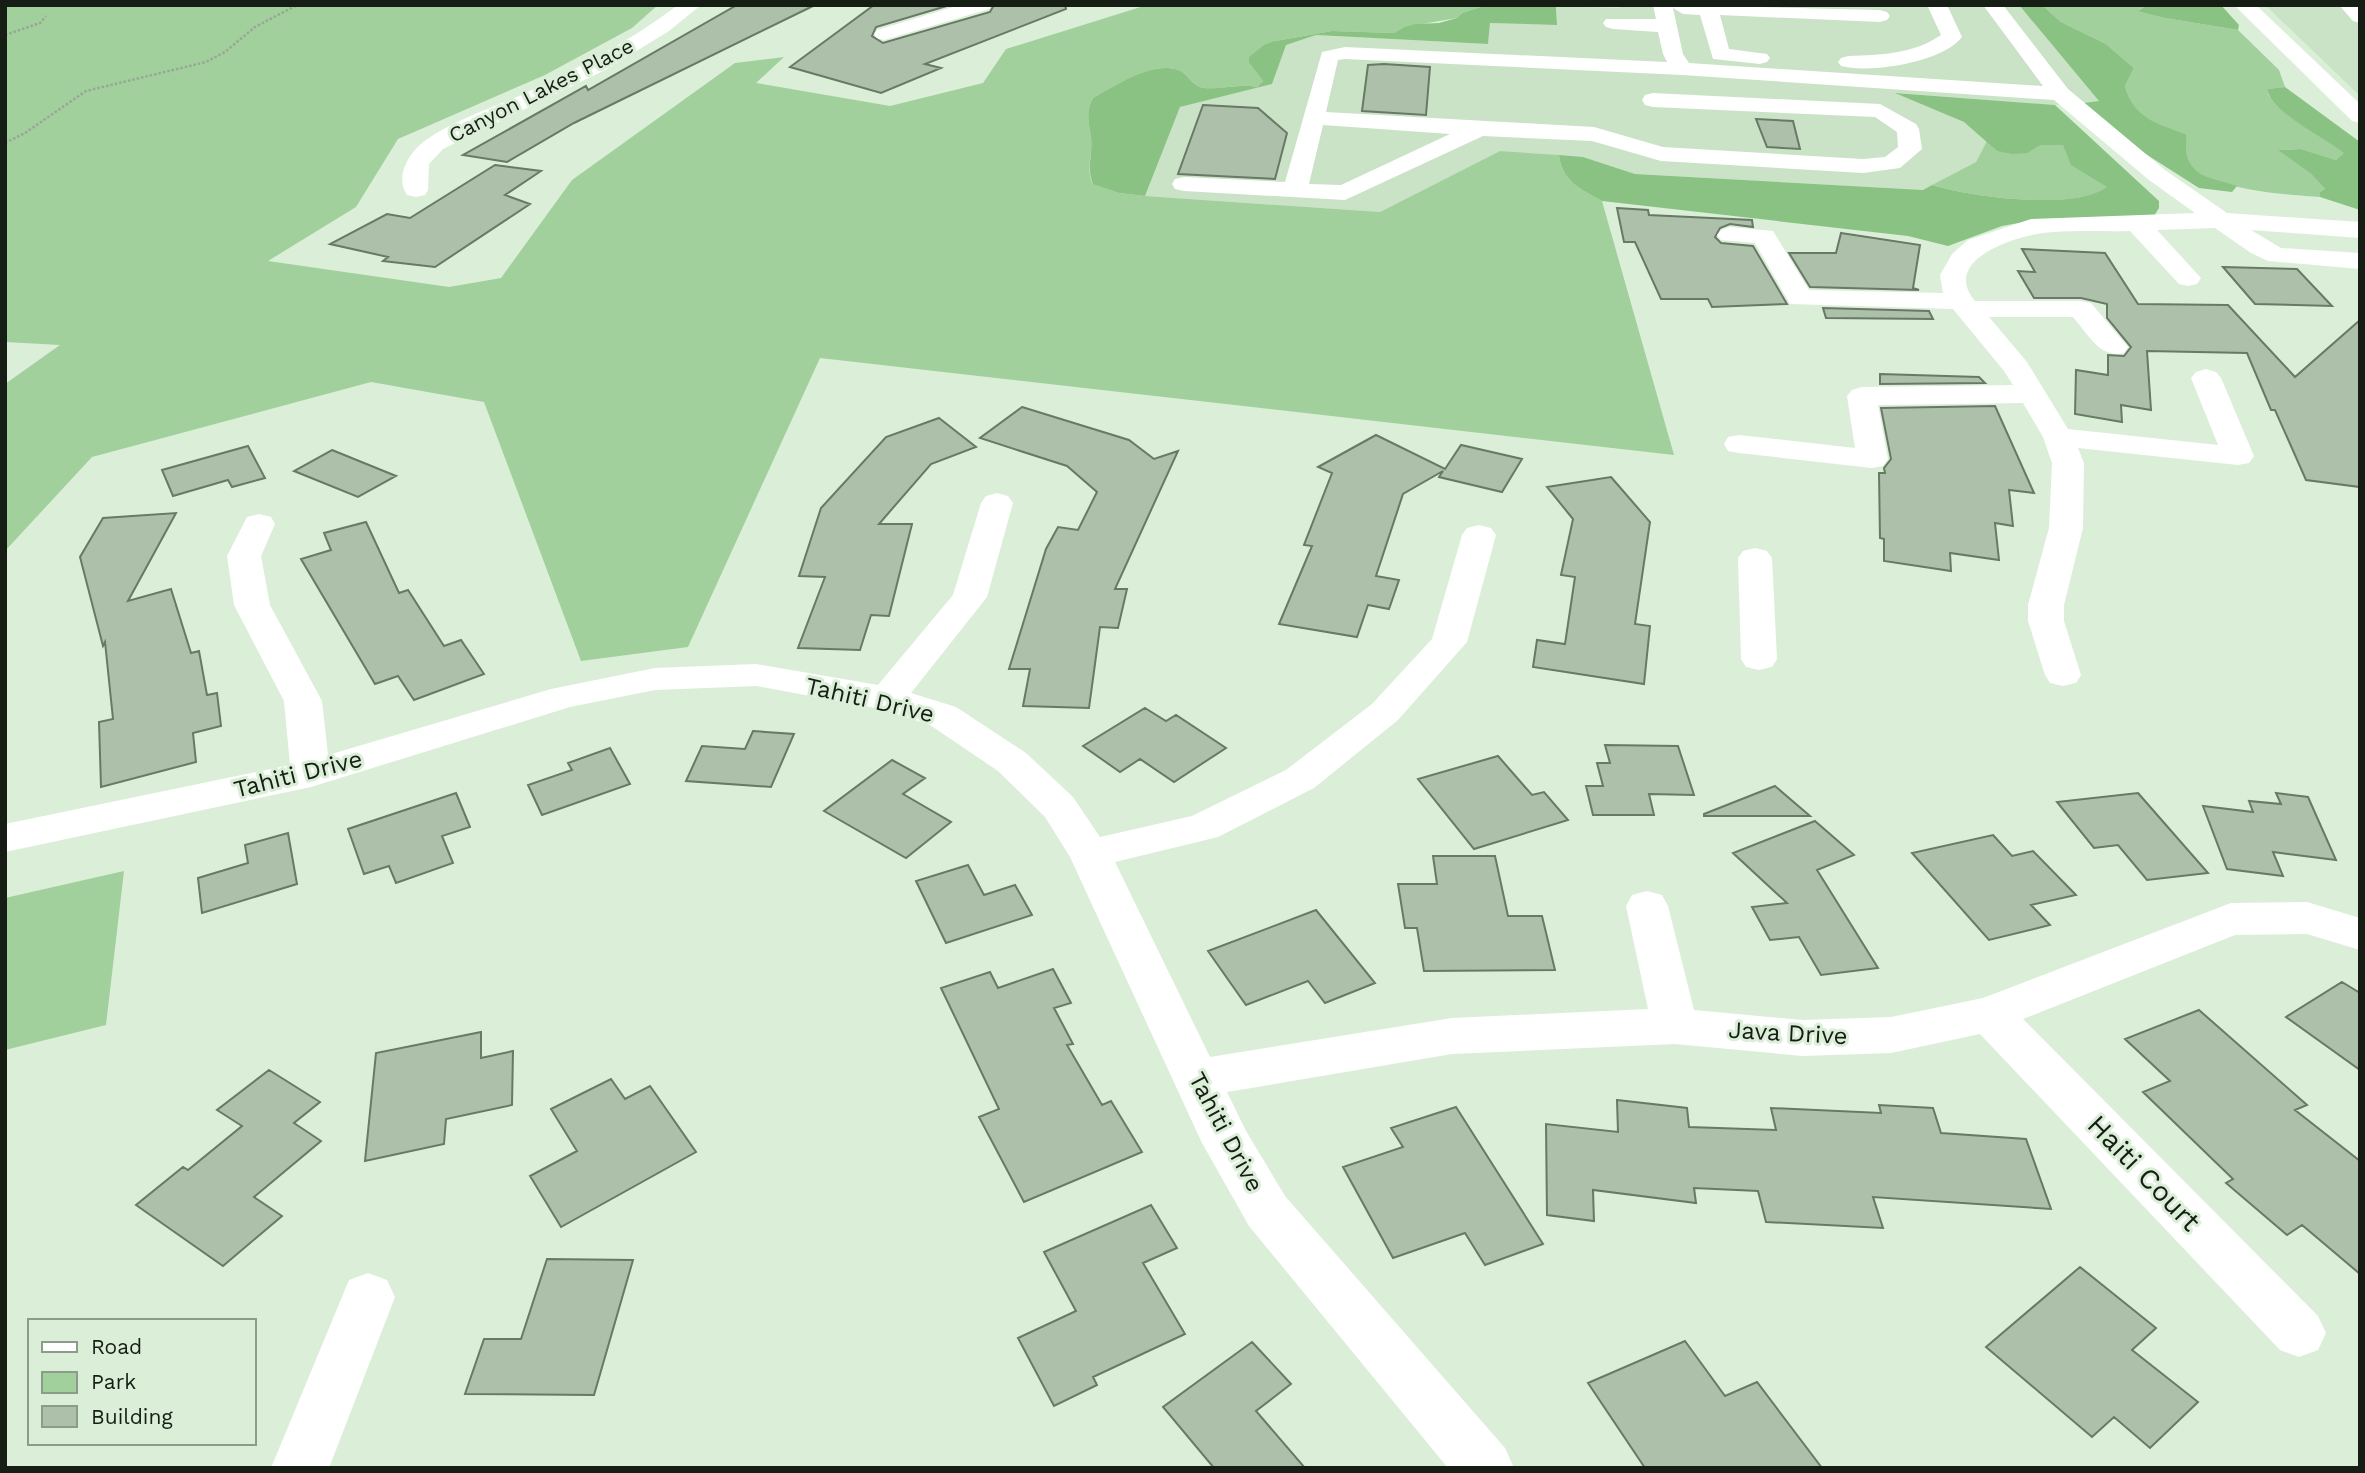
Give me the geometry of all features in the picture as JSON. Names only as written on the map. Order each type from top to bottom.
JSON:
[{"type":"street","name":"Canyon Lakes Place","points":[[416,190],[418,159],[435,144],[567,82],[626,49],[691,5]]},
{"type":"street","points":[[884,34],[982,5]]},
{"type":"street","points":[[1708,9],[1720,55],[1778,54],[1851,62],[1934,50],[1952,37],[1937,5]]},
{"type":"street","points":[[1993,5],[2060,94],[2157,175],[2260,248],[2277,254],[2360,261]]},
{"type":"street","points":[[2244,5],[2360,116]]},
{"type":"street","points":[[2349,5],[2360,17]]},
{"type":"street","points":[[1613,23],[1665,13],[1708,9],[1878,11],[1902,56]]},
{"type":"street","points":[[1765,11],[1778,54],[1799,107]]},
{"type":"street","points":[[1665,13],[1673,54],[1682,69]]},
{"type":"street","points":[[1295,190],[1329,56],[1334,55],[1682,69],[1778,54],[2060,94]]},
{"type":"street","points":[[1648,68],[1661,154]]},
{"type":"street","points":[[1315,118],[1479,130],[1594,134],[1661,154],[1881,166],[1892,163],[1910,149],[1908,129],[1880,111],[1653,100]]},
{"type":"street","points":[[1184,184],[1345,193],[1479,130]]},
{"type":"street","points":[[2063,675],[2046,621],[2049,591],[2066,528],[2068,463],[2058,437],[2017,368],[1957,296],[1954,275],[1961,260],[1977,244],[2031,227],[2222,220],[2360,230]]},
{"type":"street","points":[[2137,223],[2188,278]]},
{"type":"street","points":[[1730,235],[1764,236],[1800,299],[2081,309],[2114,347]]},
{"type":"street","points":[[2058,437],[2238,456],[2206,378]]},
{"type":"street","points":[[1739,444],[1872,460],[1862,396],[2032,394]]},
{"type":"street","points":[[887,698],[970,597],[997,503]]},
{"type":"street","points":[[258,524],[244,556],[252,605],[303,701],[311,774]]},
{"type":"street","points":[[1090,854],[1204,827],[1300,779],[1385,712],[1449,642],[1479,535]]},
{"type":"street","points":[[1755,558],[1759,659]]},
{"type":"street","name":"Tahiti Drive","points":[[5,838],[311,774],[564,697],[655,679],[756,675],[887,698],[943,716],[1012,762],[1059,807],[1090,854],[1227,1143],[1267,1210],[1339,1299],[1485,1468]]},
{"type":"street","points":[[1647,906],[1675,1026]]},
{"type":"street","name":"Java Drive","points":[[1197,1078],[1452,1036],[1675,1026],[1803,1038],[1891,1035],[1989,1014],[2231,919],[2307,918],[2360,934]]},
{"type":"street","name":"Haiti Court","points":[[1989,1014],[2299,1333]]},
{"type":"street","points":[[300,1468],[368,1297]]},
{"type":"path","points":[[5,143],[86,91],[206,62],[225,52],[255,27],[298,5]]},
{"type":"path","points":[[5,35],[40,23],[46,16]]},
{"type":"shaded area","points":[[1627,5],[2019,5],[2100,101],[2055,105],[1898,93],[1964,122],[1987,141],[1976,162],[1923,190],[1635,174],[1583,157],[1500,151],[1380,212],[1145,196],[1180,107],[1272,84],[1285,45],[1316,35],[1488,44],[1490,23],[1557,25],[1557,6],[1618,8]]},
{"type":"shaded area","points":[[2265,5],[2360,5],[2360,96]]},
{"type":"green space","points":[[5,5],[658,5],[632,28],[545,75],[398,139],[356,207],[268,261],[449,287],[501,278],[572,180],[735,63],[784,57],[756,83],[890,106],[983,83],[1006,49],[1147,5],[1487,5],[1462,13],[1457,18],[1404,27],[1394,33],[1332,31],[1275,41],[1249,63],[1263,81],[1257,87],[1204,88],[1178,70],[1168,68],[1146,71],[1134,76],[1093,98],[1089,108],[1092,183],[1119,193],[1145,196],[1380,212],[1500,151],[1559,155],[1568,178],[1602,201],[1674,455],[820,358],[688,647],[581,661],[484,402],[371,382],[92,457],[5,551],[5,384],[60,345],[5,342]]},
{"type":"green space","points":[[1487,5],[1556,5],[1557,25],[1490,23],[1488,44],[1316,35],[1286,45],[1272,84],[1180,107],[1145,196],[1119,193],[1093,184],[1090,172],[1089,108],[1093,98],[1134,76],[1146,71],[1168,68],[1178,70],[1204,88],[1257,87],[1263,81],[1249,63],[1249,57],[1264,45],[1275,41],[1332,31],[1394,33],[1416,24],[1439,23],[1457,18],[1462,13]]},
{"type":"green space","points":[[2019,5],[2042,5],[2061,22],[2106,44],[2134,68],[2125,86],[2134,106],[2156,123],[2186,134],[2186,153],[2194,169],[2207,177],[2237,186],[2232,192],[2199,188],[2141,151],[2083,103],[2099,101]]},
{"type":"green space","points":[[2042,5],[2147,5],[2139,10],[2165,18],[2238,30],[2279,70],[2285,87],[2267,89],[2269,96],[2345,153],[2336,160],[2301,149],[2279,150],[2311,174],[2325,189],[2320,192],[2320,197],[2228,185],[2197,171],[2187,158],[2186,134],[2147,119],[2134,106],[2125,86],[2134,68],[2106,44],[2061,22]]},
{"type":"green space","points":[[2147,5],[2221,5],[2239,25],[2238,30],[2138,11]]},
{"type":"green space","points":[[2285,87],[2360,142],[2360,210],[2320,197],[2320,192],[2325,189],[2311,174],[2278,150],[2301,149],[2336,160],[2344,153],[2278,107],[2267,89]]},
{"type":"green space","points":[[1895,93],[2055,105],[2159,201],[2159,208],[2154,216],[2036,220],[2002,226],[1948,246],[1908,236],[1602,201],[1568,178],[1559,155],[1583,157],[1635,174],[1923,190],[1932,185],[1971,194],[2022,200],[2071,199],[2107,187],[2071,165],[2063,145],[2041,145],[2028,153],[1997,151],[1964,122]]},
{"type":"green space","points":[[1987,141],[1997,151],[2028,153],[2041,145],[2063,145],[2091,175],[2108,187],[2092,194],[2048,200],[1971,194],[1932,185],[1976,162]]},
{"type":"green space","points":[[124,871],[106,1025],[5,1050],[5,898]]},
{"type":"building","points":[[737,5],[815,5],[574,123],[507,162],[463,155],[586,86],[588,90]]},
{"type":"building","points":[[874,5],[950,5],[876,27],[872,36],[883,43],[990,12],[994,5],[1065,5],[1066,9],[925,64],[941,68],[881,93],[790,67]]},
{"type":"building","points":[[1368,65],[1430,67],[1426,115],[1362,111]]},
{"type":"building","points":[[1203,105],[1258,108],[1287,133],[1275,179],[1178,174]]},
{"type":"building","points":[[1756,119],[1793,121],[1800,149],[1767,147]]},
{"type":"building","points":[[495,165],[541,171],[505,195],[530,204],[435,267],[383,261],[388,257],[330,244],[387,214],[410,218]]},
{"type":"building","points":[[1617,208],[1648,210],[1649,215],[1752,220],[1753,227],[1730,224],[1720,228],[1715,237],[1721,243],[1753,246],[1787,304],[1712,307],[1708,299],[1661,299],[1635,242],[1624,242]]},
{"type":"building","points":[[1841,233],[1920,245],[1913,288],[1919,290],[1810,287],[1789,253],[1836,253]]},
{"type":"building","points":[[2022,249],[2105,253],[2138,304],[2228,305],[2295,377],[2360,320],[2360,487],[2306,480],[2275,410],[2271,410],[2247,353],[2147,351],[2151,410],[2121,405],[2122,422],[2075,414],[2076,370],[2108,375],[2108,355],[2124,356],[2131,347],[2107,318],[2107,304],[2081,298],[2034,298],[2018,271],[2035,272]]},
{"type":"building","points":[[2223,267],[2297,269],[2332,306],[2255,304]]},
{"type":"building","points":[[1823,308],[1929,311],[1933,319],[1826,318]]},
{"type":"building","points":[[1880,374],[1979,377],[1985,383],[1880,384]]},
{"type":"building","points":[[1995,406],[2034,493],[2009,490],[2013,526],[1995,523],[1999,560],[1950,553],[1951,571],[1884,561],[1884,539],[1880,538],[1879,473],[1885,473],[1884,468],[1891,459],[1881,408]]},
{"type":"building","points":[[1022,407],[1129,440],[1154,459],[1178,451],[1115,589],[1127,589],[1118,628],[1100,627],[1089,708],[1023,706],[1030,669],[1009,669],[1046,549],[1058,527],[1078,530],[1097,492],[1067,466],[980,438]]},
{"type":"building","points":[[939,418],[976,447],[931,464],[879,524],[912,524],[889,616],[871,615],[860,650],[798,648],[825,577],[799,576],[821,508],[886,437]]},
{"type":"building","points":[[1376,435],[1445,469],[1461,445],[1522,459],[1502,492],[1439,477],[1443,471],[1403,494],[1376,576],[1399,580],[1389,609],[1368,605],[1357,637],[1279,624],[1312,546],[1304,545],[1332,473],[1318,467]]},
{"type":"building","points":[[248,446],[265,478],[232,487],[228,480],[173,496],[162,470]]},
{"type":"building","points":[[332,450],[396,476],[358,497],[294,471]]},
{"type":"building","points":[[1611,477],[1650,522],[1635,624],[1650,626],[1644,684],[1533,667],[1537,640],[1565,644],[1575,577],[1561,575],[1573,519],[1547,487]]},
{"type":"building","points":[[176,513],[128,601],[171,589],[191,653],[199,651],[207,695],[217,693],[221,726],[193,733],[196,762],[101,787],[99,722],[113,719],[105,642],[103,646],[80,557],[103,518]]},
{"type":"building","points":[[366,522],[399,593],[408,590],[444,646],[461,640],[484,674],[414,700],[398,676],[375,684],[301,559],[331,550],[324,533]]},
{"type":"building","points":[[1145,708],[1166,721],[1176,715],[1226,748],[1174,782],[1140,759],[1120,772],[1083,746]]},
{"type":"building","points":[[753,731],[794,734],[771,787],[686,781],[702,746],[745,749]]},
{"type":"building","points":[[1605,745],[1678,746],[1694,795],[1649,794],[1654,815],[1593,815],[1586,786],[1603,786],[1597,763],[1610,763]]},
{"type":"building","points":[[610,748],[630,784],[542,815],[528,785],[572,770],[568,763]]},
{"type":"building","points":[[1498,756],[1532,795],[1544,792],[1568,820],[1474,849],[1418,779]]},
{"type":"building","points":[[892,760],[925,778],[903,794],[951,822],[906,858],[824,811]]},
{"type":"building","points":[[1775,786],[1810,816],[1704,816],[1704,814]]},
{"type":"building","points":[[456,793],[470,827],[442,836],[453,863],[396,883],[389,866],[364,874],[348,829]]},
{"type":"building","points":[[2138,793],[2208,873],[2147,880],[2118,845],[2094,848],[2057,802]]},
{"type":"building","points":[[2276,793],[2308,797],[2336,860],[2273,852],[2283,876],[2227,869],[2203,806],[2253,812],[2249,801],[2281,804]]},
{"type":"building","points":[[1815,821],[1854,855],[1817,870],[1878,968],[1821,975],[1799,937],[1770,940],[1752,907],[1787,903],[1733,853]]},
{"type":"building","points":[[288,833],[297,884],[202,913],[198,878],[248,863],[245,845]]},
{"type":"building","points":[[1993,835],[2012,856],[2033,851],[2076,895],[2031,905],[2050,925],[1989,940],[1912,853]]},
{"type":"building","points":[[1433,856],[1495,856],[1508,916],[1542,916],[1555,970],[1424,971],[1417,928],[1405,928],[1398,884],[1437,884]]},
{"type":"building","points":[[968,865],[984,895],[1015,885],[1032,915],[946,943],[916,881]]},
{"type":"building","points":[[1316,910],[1375,983],[1325,1003],[1308,981],[1246,1005],[1208,951]]},
{"type":"building","points":[[1053,969],[1071,1003],[1054,1008],[1073,1044],[1067,1045],[1102,1105],[1111,1101],[1142,1152],[1024,1202],[979,1117],[999,1109],[941,988],[990,972],[998,988]]},
{"type":"building","points":[[2342,982],[2360,993],[2360,1070],[2286,1017]]},
{"type":"building","points":[[2199,1010],[2307,1105],[2295,1110],[2360,1161],[2360,1274],[2302,1225],[2287,1235],[2226,1183],[2233,1179],[2143,1092],[2170,1081],[2125,1039]]},
{"type":"building","points":[[481,1032],[481,1058],[513,1051],[512,1105],[446,1119],[444,1144],[365,1161],[376,1053]]},
{"type":"building","points":[[269,1070],[320,1102],[294,1123],[321,1141],[254,1197],[282,1216],[223,1266],[136,1205],[183,1167],[188,1170],[242,1126],[217,1110]]},
{"type":"building","points":[[611,1079],[625,1099],[650,1086],[696,1152],[561,1227],[530,1176],[577,1151],[551,1109]]},
{"type":"building","points":[[1617,1100],[1687,1108],[1689,1127],[1776,1130],[1771,1108],[1881,1113],[1879,1105],[1933,1108],[1941,1133],[2026,1139],[2051,1209],[1873,1197],[1883,1228],[1766,1222],[1758,1191],[1694,1188],[1696,1203],[1593,1190],[1594,1221],[1547,1215],[1546,1124],[1618,1132]]},
{"type":"building","points":[[1456,1107],[1543,1244],[1485,1265],[1465,1233],[1393,1258],[1343,1167],[1403,1147],[1391,1128]]},
{"type":"building","points":[[1151,1205],[1177,1248],[1143,1263],[1185,1334],[1093,1377],[1097,1385],[1054,1406],[1018,1338],[1076,1311],[1044,1252]]},
{"type":"building","points":[[547,1259],[633,1260],[594,1395],[465,1394],[484,1339],[521,1339]]},
{"type":"building","points":[[2080,1267],[2156,1328],[2132,1350],[2198,1402],[2150,1448],[2114,1417],[2092,1437],[1986,1347]]},
{"type":"building","points":[[1685,1341],[1725,1396],[1757,1382],[1822,1468],[1645,1468],[1588,1383]]},
{"type":"building","points":[[1252,1342],[1291,1384],[1256,1411],[1305,1468],[1214,1468],[1163,1407]]}]
